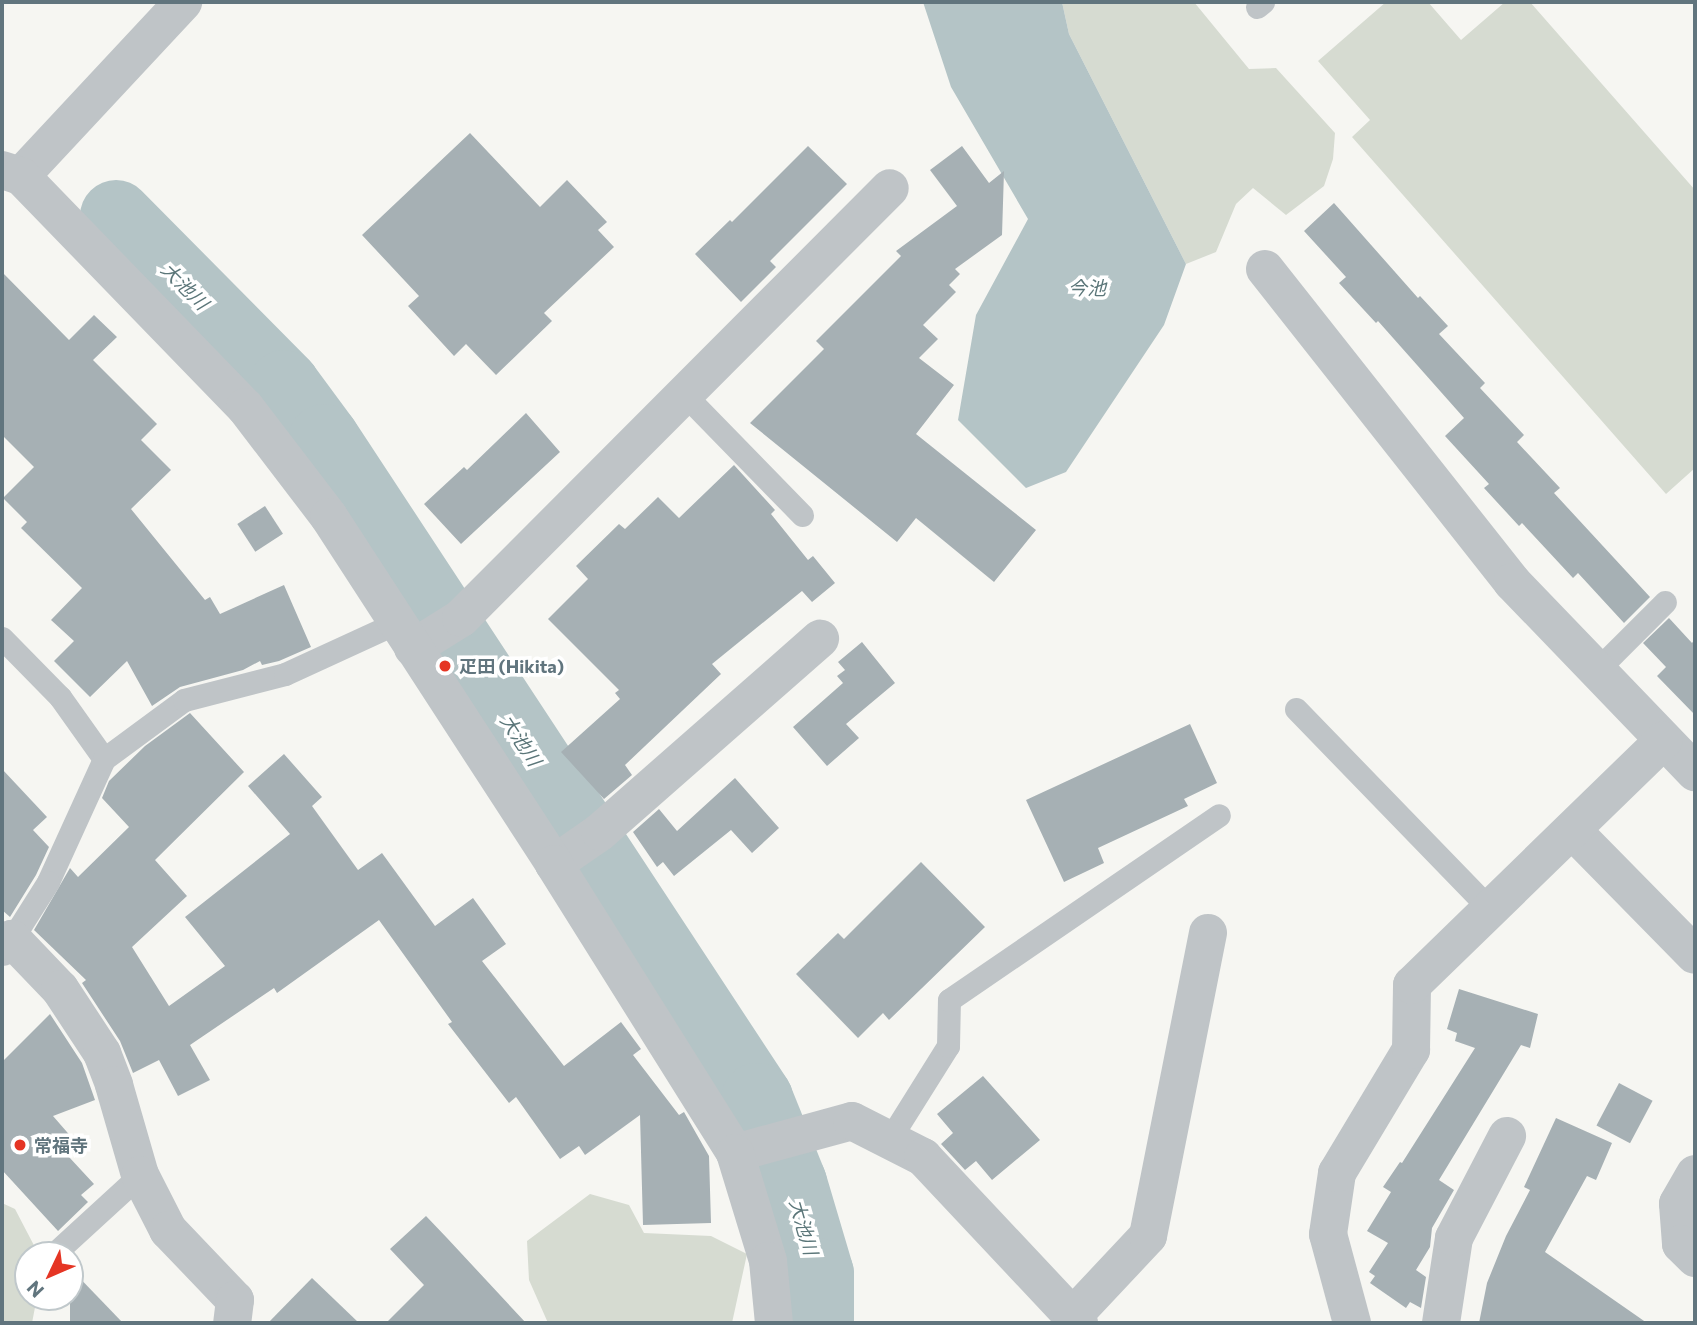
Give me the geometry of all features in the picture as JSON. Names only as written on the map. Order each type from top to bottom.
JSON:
[{"type":"street","points":[[183,2],[11,173],[245,407],[329,517],[412,637],[560,861],[735,1153],[768,1261],[774,1323]]},
{"type":"street","points":[[412,637],[461,618],[891,188]]},
{"type":"street","points":[[1265,270],[1512,582],[1695,772]]},
{"type":"street","points":[[560,861],[600,832],[820,639]]},
{"type":"street","points":[[1352,1323],[1328,1234],[1337,1173],[1411,1050],[1412,985],[1664,740]]},
{"type":"street","points":[[1572,830],[1695,954]]},
{"type":"street","points":[[735,1153],[852,1121],[923,1157],[1076,1320],[1148,1236],[1208,933]]},
{"type":"street","points":[[7,943],[60,989],[102,1053],[114,1084],[140,1175],[168,1230],[235,1300],[232,1323]]},
{"type":"street","points":[[1441,1323],[1454,1238],[1507,1136]]},
{"type":"street","points":[[1695,1174],[1678,1204],[1681,1244],[1695,1258]]},
{"type":"lane","points":[[684,394],[802,515]]},
{"type":"lane","points":[[1597,670],[1665,602]]},
{"type":"lane","points":[[7,943],[48,882],[104,759],[184,699],[285,674],[412,637]]},
{"type":"lane","points":[[2,638],[60,697],[104,759]]},
{"type":"lane","points":[[1296,709],[1490,909]]},
{"type":"lane","points":[[888,1140],[948,1046],[949,1000],[1219,816]]},
{"type":"lane","points":[[68,1241],[140,1175]]},
{"type":"shaded area","points":[[1062,2],[1194,2],[1249,69],[1276,68],[1335,133],[1333,159],[1324,186],[1286,215],[1253,188],[1236,204],[1216,252],[1186,264],[1069,34]]},
{"type":"shaded area","points":[[1386,2],[1428,2],[1461,40],[1505,2],[1530,2],[1695,190],[1695,468],[1666,494],[1352,137],[1370,120],[1318,61]]},
{"type":"shaded area","points":[[590,1194],[629,1205],[644,1233],[711,1236],[747,1254],[732,1323],[548,1323],[529,1280],[527,1241]]},
{"type":"shaded area","points":[[2,1203],[15,1209],[32,1241],[14,1241],[14,1311],[34,1311],[32,1323],[2,1323]]},
{"type":"water","name":"今池","points":[[923,2],[1062,2],[1069,34],[1186,264],[1164,325],[1066,472],[1026,488],[958,420],[976,315],[1028,219],[951,87]]},
{"type":"building","points":[[470,133],[540,207],[567,180],[607,222],[598,230],[614,247],[544,313],[552,321],[496,375],[466,344],[454,356],[408,306],[419,296],[362,235]]},
{"type":"building","points":[[808,146],[847,184],[770,261],[776,267],[741,302],[695,254],[730,220],[732,222]]},
{"type":"building","points":[[962,146],[989,183],[1004,171],[1002,235],[955,269],[960,274],[949,285],[956,292],[923,325],[938,339],[919,358],[954,385],[916,434],[1036,530],[994,582],[916,518],[897,542],[750,423],[824,349],[816,341],[901,256],[896,251],[957,206],[930,170]]},
{"type":"building","points":[[1334,203],[1418,298],[1420,296],[1448,326],[1439,334],[1485,383],[1480,388],[1524,435],[1517,442],[1560,488],[1554,493],[1650,597],[1624,623],[1578,573],[1573,578],[1522,523],[1519,526],[1484,488],[1489,484],[1445,436],[1464,418],[1378,321],[1376,323],[1339,283],[1346,277],[1304,231]]},
{"type":"building","points":[[2,272],[69,340],[94,315],[117,337],[93,360],[157,424],[141,440],[171,470],[131,509],[205,600],[210,597],[220,614],[284,585],[311,647],[279,661],[262,665],[260,661],[243,670],[180,687],[152,706],[127,661],[90,697],[54,661],[74,641],[51,620],[82,588],[21,528],[27,522],[3,498],[34,467],[2,435]]},
{"type":"building","points":[[526,413],[560,452],[461,544],[424,504],[464,467],[467,470]]},
{"type":"building","points":[[734,465],[775,510],[771,514],[808,560],[813,556],[835,583],[812,602],[802,591],[712,664],[721,674],[625,765],[632,775],[604,799],[561,752],[620,699],[615,693],[619,690],[548,619],[588,579],[576,566],[619,524],[625,529],[658,497],[679,518]]},
{"type":"building","points":[[265,506],[283,534],[255,552],[237,524]]},
{"type":"building","points":[[1669,618],[1692,643],[1695,639],[1695,715],[1657,676],[1666,667],[1643,643]]},
{"type":"building","points":[[862,642],[895,683],[846,724],[859,738],[827,766],[793,727],[843,683],[837,676],[845,670],[838,662]]},
{"type":"building","points":[[190,713],[244,772],[155,860],[187,896],[132,947],[169,1006],[225,966],[185,917],[290,834],[248,786],[284,754],[322,797],[312,806],[358,870],[382,853],[435,926],[473,898],[506,944],[482,961],[564,1066],[621,1022],[641,1049],[633,1055],[679,1115],[684,1112],[709,1156],[711,1223],[643,1225],[640,1115],[585,1155],[579,1146],[560,1159],[516,1097],[509,1103],[448,1024],[452,1022],[379,920],[277,993],[274,988],[190,1045],[210,1080],[178,1096],[159,1060],[133,1073],[120,1041],[82,983],[86,980],[34,930],[70,868],[78,877],[129,827],[102,798],[109,781],[145,746]]},
{"type":"building","points":[[1190,724],[1217,783],[1184,799],[1188,806],[1098,848],[1104,863],[1064,882],[1026,800]]},
{"type":"building","points":[[2,769],[47,817],[33,830],[49,847],[36,875],[10,917],[2,910]]},
{"type":"building","points":[[735,778],[779,828],[752,853],[731,830],[674,876],[663,862],[657,867],[633,832],[659,809],[677,831]]},
{"type":"building","points":[[921,862],[985,927],[889,1020],[883,1013],[858,1038],[796,974],[838,933],[844,939]]},
{"type":"building","points":[[1459,989],[1538,1014],[1530,1048],[1521,1045],[1439,1180],[1454,1190],[1432,1228],[1430,1247],[1416,1270],[1426,1277],[1421,1308],[1410,1302],[1406,1308],[1370,1283],[1375,1276],[1369,1272],[1388,1243],[1367,1231],[1391,1192],[1383,1187],[1400,1162],[1402,1163],[1475,1048],[1455,1041],[1457,1033],[1447,1029]]},
{"type":"building","points":[[50,1014],[82,1063],[95,1100],[53,1116],[80,1147],[69,1157],[94,1184],[81,1195],[88,1202],[58,1231],[2,1170],[2,1062]]},
{"type":"building","points":[[983,1076],[1040,1140],[992,1180],[976,1161],[965,1170],[941,1144],[953,1133],[937,1114]]},
{"type":"building","points":[[1619,1083],[1653,1101],[1630,1143],[1596,1125]]},
{"type":"building","points":[[1556,1118],[1612,1143],[1596,1180],[1587,1176],[1545,1252],[1647,1323],[1479,1323],[1487,1283],[1506,1236],[1530,1190],[1524,1187]]},
{"type":"building","points":[[426,1216],[526,1323],[386,1323],[424,1285],[390,1249]]},
{"type":"building","points":[[312,1278],[359,1323],[268,1323]]},
{"type":"building","points":[[84,1283],[123,1323],[70,1323],[70,1311],[84,1311]]},
{"type":"waterway","name":"大池川","points":[[116,216],[284,386],[324,440],[757,1099],[791,1183],[818,1274],[818,1323]]},
{"type":"place","name":"疋田 (Hikita)","points":[[445,666]]},
{"type":"place","name":"常福寺","points":[[20,1145]]}]
